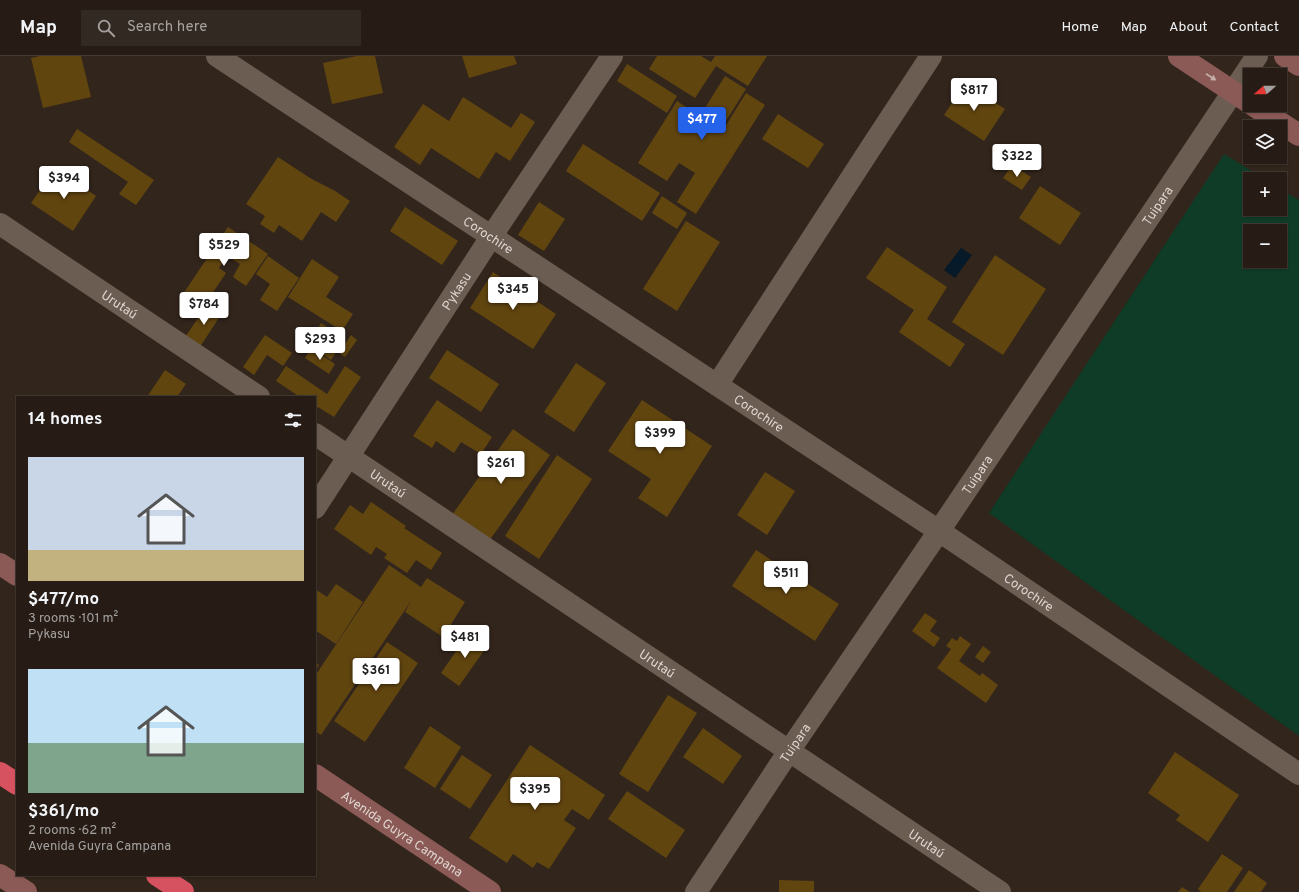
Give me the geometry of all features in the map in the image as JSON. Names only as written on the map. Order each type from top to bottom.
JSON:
[{"type":"highway","points":[[0,773],[16,783]]},
{"type":"highway","points":[[159,876],[183,892]]},
{"type":"street","name":"Corochire","points":[[217,56],[939,531],[1299,774]]},
{"type":"street","name":"Pykasu","points":[[316,506],[491,237],[612,56]]},
{"type":"street","points":[[717,385],[865,155],[931,56]]},
{"type":"street","points":[[1179,56],[1242,97]]},
{"type":"street","name":"Tuipara","points":[[696,892],[789,751],[939,531],[1242,97],[1257,56]]},
{"type":"street","points":[[1285,56],[1299,66]]},
{"type":"street","points":[[1264,112],[1299,135]]},
{"type":"street","name":"Urutaú","points":[[0,224],[258,396]]},
{"type":"street","name":"Urutaú","points":[[316,435],[1000,892]]},
{"type":"street","points":[[0,564],[16,574]]},
{"type":"street","name":"Avenida Guyra Campana","points":[[316,776],[490,892]]},
{"type":"street","points":[[0,875],[26,892]]},
{"type":"green space","points":[[1224,154],[1254,172],[1243,172],[1243,216],[1287,216],[1287,193],[1299,200],[1299,736],[989,513]]},
{"type":"water","points":[[961,248],[972,255],[955,278],[944,270]]},
{"type":"building","points":[[40,56],[81,56],[91,97],[43,108],[31,58]]},
{"type":"building","points":[[357,56],[375,56],[383,93],[332,104],[323,63]]},
{"type":"building","points":[[462,56],[514,56],[517,64],[469,78]]},
{"type":"building","points":[[657,56],[701,56],[711,62],[715,56],[767,56],[748,86],[716,66],[695,98],[649,69]]},
{"type":"building","points":[[627,64],[677,96],[667,113],[617,81]]},
{"type":"building","points":[[725,76],[746,89],[721,129],[723,130],[746,93],[765,105],[696,214],[677,202],[695,173],[679,163],[667,181],[638,163],[677,101],[700,116]]},
{"type":"building","points":[[965,83],[1005,109],[984,141],[944,115]]},
{"type":"building","points":[[463,97],[511,128],[521,113],[535,122],[510,161],[496,152],[479,179],[431,148],[420,165],[394,147],[423,104],[449,121]]},
{"type":"building","points":[[778,114],[824,144],[808,168],[762,139]]},
{"type":"building","points":[[77,129],[154,180],[136,205],[119,194],[128,182],[69,142]]},
{"type":"building","points":[[583,144],[660,193],[642,221],[566,171]]},
{"type":"building","points":[[278,157],[310,178],[350,201],[336,222],[321,212],[302,241],[279,225],[274,233],[260,224],[265,216],[246,204]]},
{"type":"building","points":[[1012,165],[1031,177],[1022,190],[1003,178]]},
{"type":"building","points":[[55,168],[96,196],[73,231],[31,203]]},
{"type":"building","points":[[1040,186],[1081,213],[1060,245],[1019,218]]},
{"type":"building","points":[[662,196],[687,213],[677,229],[652,213]]},
{"type":"building","points":[[539,202],[565,219],[544,251],[518,235]]},
{"type":"building","points":[[405,207],[458,241],[442,265],[390,231]]},
{"type":"building","points":[[686,221],[720,242],[677,311],[643,289]]},
{"type":"building","points":[[228,227],[268,254],[246,286],[233,277],[240,264],[227,256],[219,268],[226,273],[201,310],[181,297]]},
{"type":"building","points":[[887,247],[947,287],[927,319],[965,344],[950,367],[899,332],[914,310],[866,278]]},
{"type":"building","points":[[995,255],[1046,289],[1003,355],[952,322]]},
{"type":"building","points":[[268,256],[299,278],[277,311],[260,300],[270,284],[256,274]]},
{"type":"building","points":[[312,259],[339,277],[326,297],[353,314],[342,331],[288,297]]},
{"type":"building","points":[[493,272],[556,314],[533,349],[470,308]]},
{"type":"building","points":[[210,301],[224,310],[198,350],[183,340]]},
{"type":"building","points":[[321,323],[345,338],[331,360],[308,344]]},
{"type":"building","points":[[265,335],[292,353],[283,366],[267,355],[254,375],[243,367]]},
{"type":"building","points":[[351,335],[357,340],[345,357],[339,353]]},
{"type":"building","points":[[311,348],[335,364],[329,374],[305,358]]},
{"type":"building","points":[[447,350],[499,384],[481,412],[429,378]]},
{"type":"building","points":[[576,363],[606,383],[574,432],[544,412]]},
{"type":"building","points":[[286,366],[327,394],[345,366],[361,377],[334,417],[318,407],[316,408],[316,396],[298,396],[276,381]]},
{"type":"building","points":[[165,370],[186,384],[178,396],[148,396]]},
{"type":"building","points":[[437,400],[492,437],[481,454],[461,442],[454,453],[436,441],[432,448],[413,436]]},
{"type":"building","points":[[642,400],[712,446],[667,517],[638,498],[651,479],[608,451]]},
{"type":"building","points":[[513,429],[550,455],[489,541],[452,515]]},
{"type":"building","points":[[557,455],[592,479],[539,559],[505,536]]},
{"type":"building","points":[[765,472],[795,491],[767,535],[737,515]]},
{"type":"building","points":[[371,502],[406,526],[404,528],[442,553],[431,570],[416,560],[407,573],[384,558],[387,554],[376,547],[371,555],[334,529],[350,505],[363,514]]},
{"type":"building","points":[[756,550],[839,604],[815,641],[732,586]]},
{"type":"building","points":[[389,565],[421,587],[427,578],[465,602],[443,637],[405,612],[411,601],[321,735],[316,732],[316,674]]},
{"type":"building","points":[[336,584],[363,602],[336,644],[316,631],[316,590],[327,597]]},
{"type":"building","points":[[925,613],[937,621],[930,631],[940,638],[934,647],[912,631]]},
{"type":"building","points":[[470,631],[488,645],[459,686],[441,673]]},
{"type":"building","points":[[960,636],[971,644],[959,661],[980,676],[982,673],[998,685],[986,703],[937,668],[951,649],[946,646],[952,638],[957,641]]},
{"type":"building","points":[[387,642],[418,663],[365,742],[334,721]]},
{"type":"building","points":[[983,646],[991,652],[983,663],[975,657]]},
{"type":"building","points":[[316,663],[319,665],[316,670]]},
{"type":"building","points":[[668,695],[697,713],[648,792],[619,774]]},
{"type":"building","points":[[430,726],[461,747],[435,788],[404,768]]},
{"type":"building","points":[[703,728],[742,756],[723,784],[683,757]]},
{"type":"building","points":[[530,745],[605,795],[589,820],[572,809],[564,820],[576,828],[549,869],[537,862],[533,868],[513,854],[507,863],[469,838]]},
{"type":"building","points":[[1175,752],[1239,795],[1208,842],[1176,820],[1180,815],[1148,793]]},
{"type":"building","points":[[462,755],[492,775],[470,809],[440,789]]},
{"type":"building","points":[[627,791],[685,830],[666,858],[608,819]]},
{"type":"building","points":[[1222,854],[1243,868],[1227,892],[1201,892],[1198,889]]},
{"type":"building","points":[[1249,870],[1267,883],[1261,892],[1234,892]]},
{"type":"building","points":[[779,880],[814,881],[814,892],[779,892]]},
{"type":"building","points":[[1182,887],[1190,892],[1178,892]]}]
